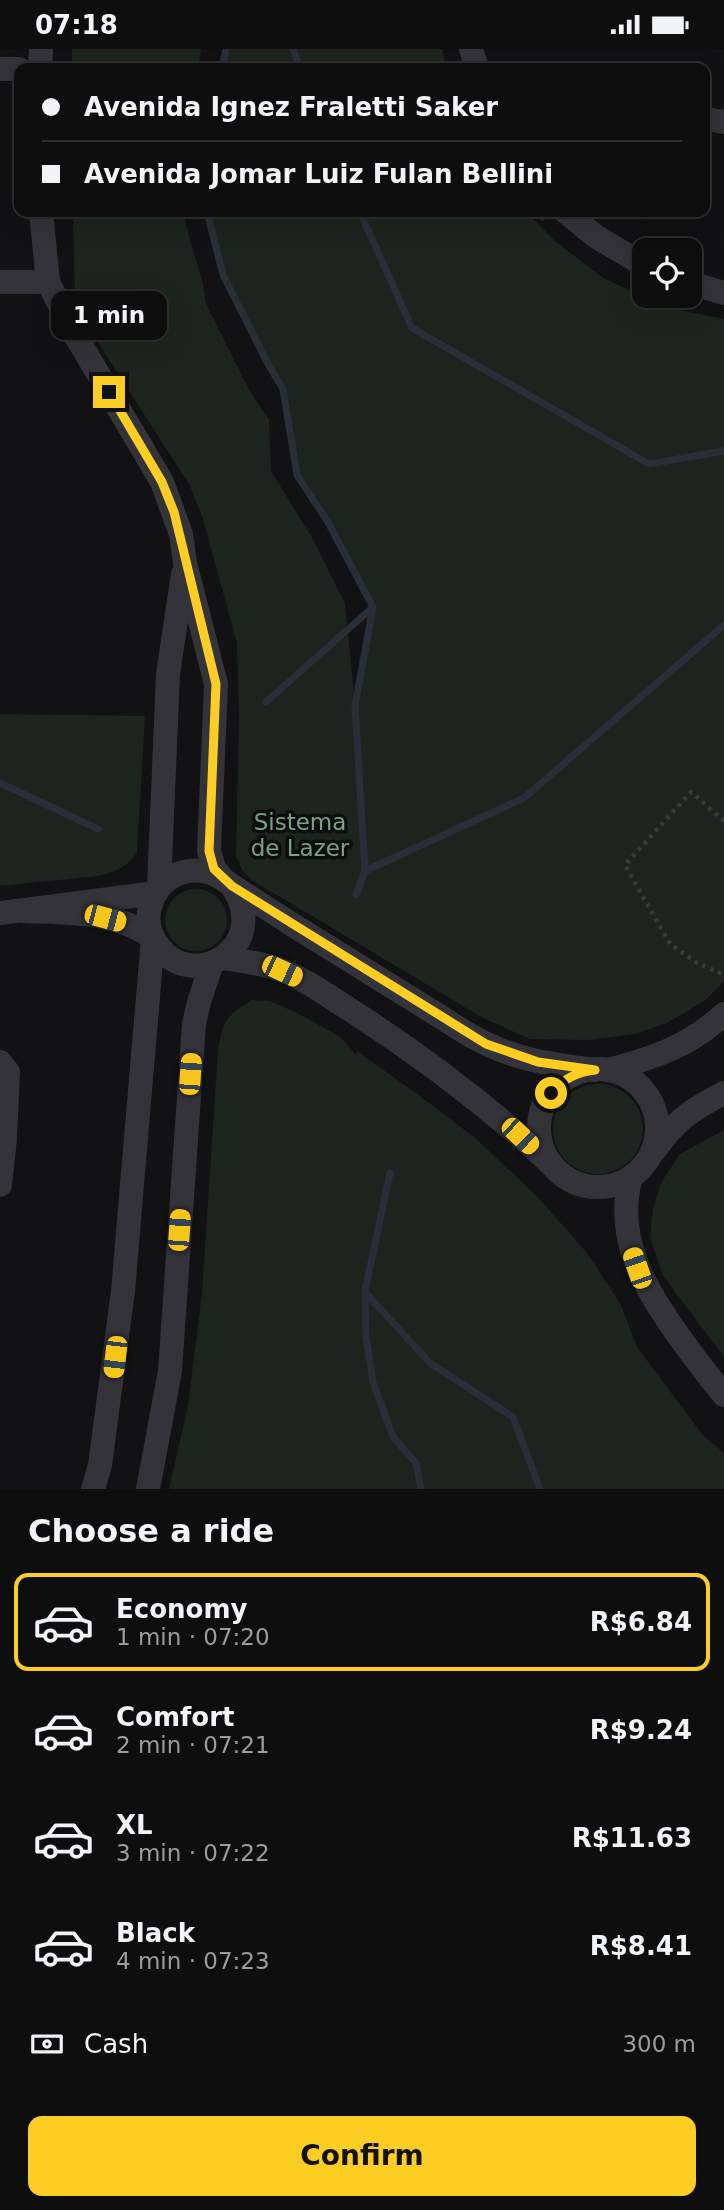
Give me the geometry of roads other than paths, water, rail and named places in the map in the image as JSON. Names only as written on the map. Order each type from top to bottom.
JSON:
[{"type":"street","points":[[42,217],[48,282],[74,333],[162,482],[181,534],[185,563],[216,684],[209,851],[214,869],[239,897],[244,910],[244,924],[233,949],[218,960],[197,966],[183,964],[160,949],[149,925],[149,912],[158,890],[168,674],[185,563]]},
{"type":"street","points":[[572,217],[595,236],[632,258]]},
{"type":"street","points":[[0,282],[48,282]]},
{"type":"street","points":[[702,287],[724,293]]},
{"type":"street","points":[[12,912],[158,890],[170,878],[182,872],[209,872],[486,1044],[538,1062],[601,1070],[631,1079],[648,1096],[656,1119],[656,1143],[646,1163],[632,1177],[611,1186],[589,1186],[567,1178],[462,1087],[393,1037],[319,990],[275,968],[218,960]]},
{"type":"street","points":[[12,912],[80,914],[105,918],[142,929],[153,938]]},
{"type":"street","points":[[93,1489],[100,1465],[123,1291],[153,938]]},
{"type":"street","points":[[148,1489],[170,1371],[194,1024],[199,1002],[218,960]]},
{"type":"street","points":[[148,993],[163,972],[183,964]]},
{"type":"street","points":[[551,1164],[545,1155],[539,1130],[544,1104],[560,1084],[582,1072],[652,1059],[697,1035],[724,1014]]},
{"type":"street","points":[[0,1062],[8,1072],[0,1185]]},
{"type":"street","points":[[651,1154],[670,1129],[691,1110],[724,1093]]},
{"type":"street","points":[[632,1177],[628,1189],[627,1214],[631,1251],[637,1268],[661,1311],[704,1372],[724,1395]]},
{"type":"waterway","points":[[223,63],[226,49]]},
{"type":"waterway","points":[[293,49],[298,63]]},
{"type":"waterway","points":[[208,217],[223,275],[283,389],[297,475],[329,524],[373,607],[355,706],[365,871],[356,895]]},
{"type":"waterway","points":[[362,217],[412,328],[649,464],[724,451]]},
{"type":"waterway","points":[[266,702],[372,608]]},
{"type":"waterway","points":[[365,871],[524,798],[724,625]]},
{"type":"waterway","points":[[0,783],[98,829]]},
{"type":"waterway","points":[[390,1173],[365,1291],[366,1337],[373,1382],[393,1437],[416,1463],[421,1489]]},
{"type":"waterway","points":[[365,1292],[430,1363],[513,1417],[540,1489]]},
{"type":"park label","name":"Sistema de Lazer","points":[[300,835]]}]
